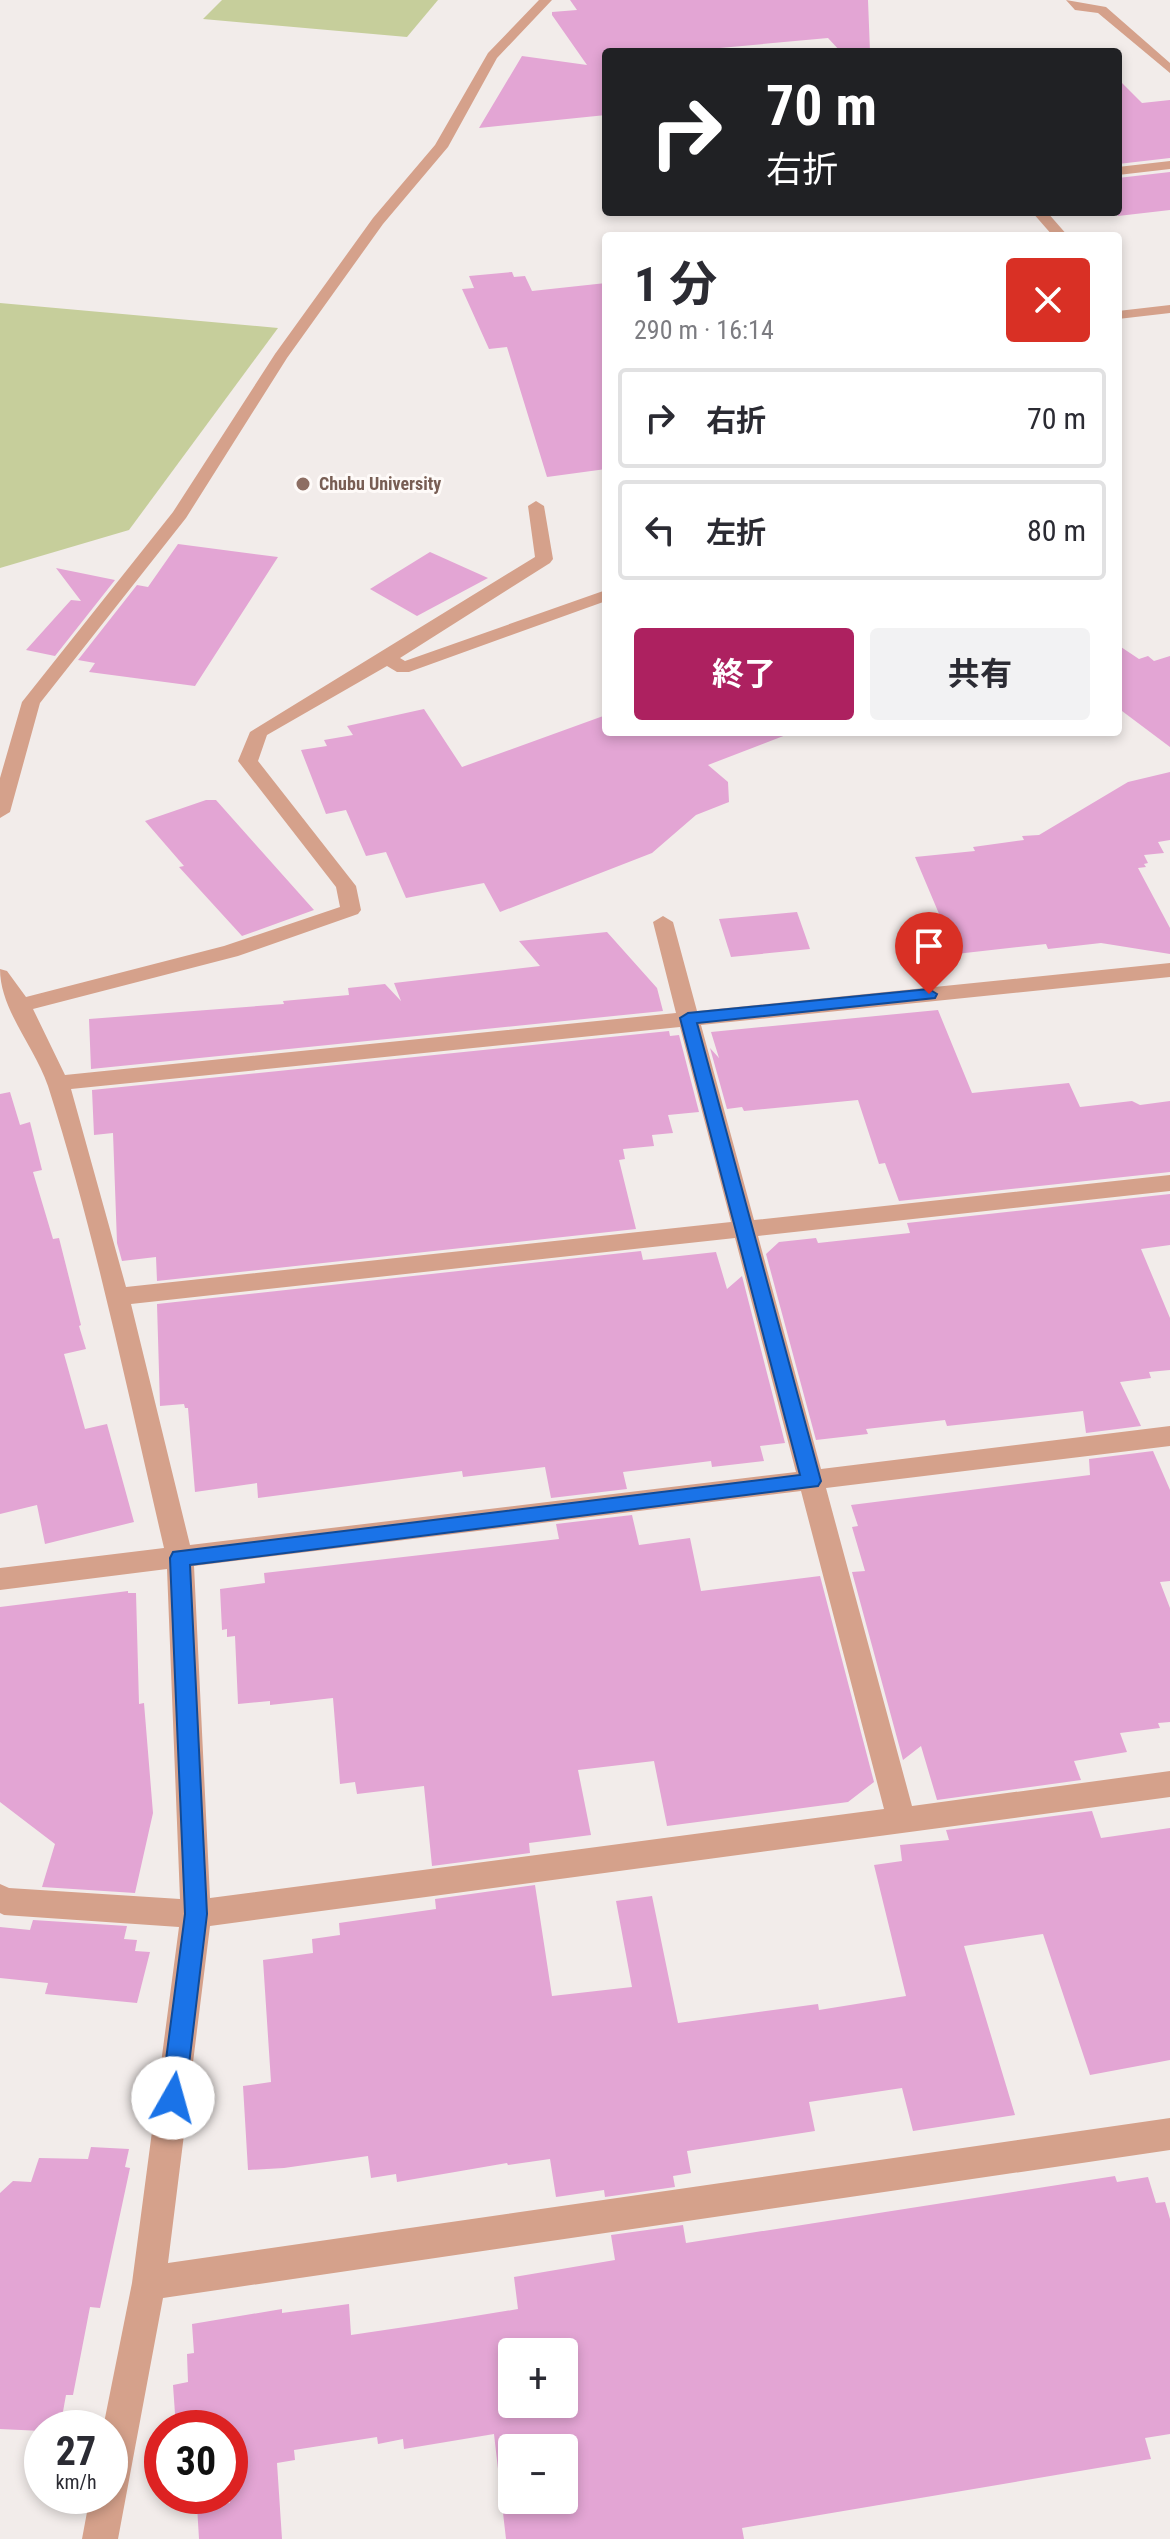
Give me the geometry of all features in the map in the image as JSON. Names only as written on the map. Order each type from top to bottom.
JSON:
[{"type":"street","points":[[0,812],[31,702],[180,514],[280,357],[378,221],[441,147],[492,56],[546,0]]},
{"type":"street","points":[[1072,0],[1079,7],[1102,10],[1170,69]]},
{"type":"street","points":[[1122,171],[1170,165]]},
{"type":"street","points":[[1043,216],[1057,232]]},
{"type":"street","points":[[1125,314],[1170,309]]},
{"type":"street","points":[[21,1005],[231,951],[351,910],[346,886],[248,761],[259,732],[387,658],[544,559],[536,506]]},
{"type":"street","points":[[387,658],[403,668],[602,596]]},
{"type":"street","points":[[663,922],[901,1819]]},
{"type":"street","points":[[58,1083],[1170,970]]},
{"type":"street","points":[[0,976],[21,1005],[58,1083],[117,1297],[180,1558],[196,1914],[149,2283],[124,2410]]},
{"type":"street","points":[[117,1297],[1170,1183]]},
{"type":"street","points":[[0,1579],[1170,1436]]},
{"type":"street","points":[[0,1898],[4,1901],[196,1914],[1170,1784]]},
{"type":"street","points":[[149,2283],[1170,2134]]},
{"type":"street","points":[[100,2539],[105,2514]]},
{"type":"green space","points":[[222,0],[438,0],[407,37],[203,19]]},
{"type":"green space","points":[[0,303],[278,328],[129,530],[0,568]]},
{"type":"building","points":[[570,0],[868,0],[870,48],[837,48],[828,38],[719,48],[602,48],[602,115],[479,128],[522,56],[587,65],[552,15],[552,12],[577,10]]},
{"type":"building","points":[[1122,83],[1142,103],[1170,100],[1170,158],[1122,164]]},
{"type":"building","points":[[1170,172],[1170,210],[1122,216],[1122,178]]},
{"type":"building","points":[[512,272],[514,277],[525,276],[532,291],[602,283],[602,470],[547,477],[507,347],[489,349],[462,289],[474,288],[469,276]]},
{"type":"building","points":[[178,544],[278,557],[195,686],[89,672],[95,663],[78,660],[137,585],[148,587]]},
{"type":"building","points":[[430,552],[488,578],[417,616],[370,589]]},
{"type":"building","points":[[56,568],[115,580],[55,656],[26,650],[71,600],[81,601]]},
{"type":"building","points":[[1122,648],[1139,659],[1148,656],[1154,661],[1170,656],[1170,747],[1122,711]]},
{"type":"building","points":[[424,709],[462,767],[602,716],[602,736],[783,736],[708,765],[728,782],[729,802],[696,815],[652,853],[500,912],[484,883],[406,898],[386,852],[366,856],[346,810],[326,814],[301,750],[327,746],[324,740],[353,735],[347,726]]},
{"type":"building","points":[[1170,772],[1170,840],[1158,842],[1164,853],[1144,855],[1148,863],[1144,864],[1146,867],[1138,868],[1170,928],[1170,954],[1101,943],[1048,949],[1046,944],[956,954],[915,857],[975,851],[973,847],[1039,835],[1128,782]]},
{"type":"building","points":[[206,800],[216,800],[314,910],[242,936],[179,867],[184,866],[145,821]]},
{"type":"building","points":[[797,912],[810,949],[731,957],[719,919]]},
{"type":"building","points":[[607,932],[657,988],[663,1011],[91,1069],[89,1019],[284,1004],[283,1001],[349,995],[348,988],[385,984],[401,1001],[394,983],[540,966],[519,941]]},
{"type":"building","points":[[938,1010],[972,1093],[1069,1083],[1080,1107],[1132,1101],[1140,1105],[1170,1101],[1170,1172],[899,1201],[885,1163],[879,1164],[858,1100],[744,1111],[742,1107],[727,1109],[710,1048],[719,1058],[711,1032]]},
{"type":"building","points":[[669,1031],[670,1036],[679,1035],[699,1112],[668,1115],[673,1133],[652,1135],[654,1146],[623,1149],[625,1159],[619,1160],[636,1229],[157,1281],[156,1257],[122,1261],[117,1243],[113,1133],[94,1135],[92,1090]]},
{"type":"building","points":[[10,1092],[20,1125],[30,1122],[42,1170],[33,1172],[53,1239],[59,1238],[81,1325],[86,1349],[64,1354],[85,1429],[107,1424],[134,1522],[45,1544],[37,1505],[0,1514],[0,1094]]},
{"type":"building","points":[[1170,1194],[1170,1245],[1141,1249],[1170,1318],[1170,1370],[1149,1372],[1151,1378],[1120,1382],[1141,1426],[1086,1433],[1083,1411],[947,1426],[945,1420],[866,1429],[868,1434],[816,1440],[766,1254],[779,1242],[816,1238],[818,1243],[910,1233],[907,1223]]},
{"type":"building","points":[[641,1251],[643,1260],[716,1252],[727,1289],[742,1276],[785,1443],[760,1446],[764,1461],[712,1467],[711,1461],[623,1472],[627,1489],[551,1498],[545,1467],[463,1477],[462,1471],[258,1498],[257,1483],[195,1492],[188,1408],[184,1404],[160,1406],[157,1304]]},
{"type":"building","points":[[1153,1451],[1170,1490],[1170,1581],[1160,1582],[1170,1608],[1170,1722],[1158,1723],[1160,1728],[1120,1733],[1127,1752],[1074,1761],[1081,1780],[937,1800],[921,1746],[903,1760],[852,1572],[865,1571],[852,1527],[858,1526],[851,1505],[1090,1475],[1089,1459]]},
{"type":"building","points":[[632,1515],[639,1545],[690,1538],[701,1591],[820,1576],[874,1782],[848,1802],[667,1826],[654,1761],[578,1770],[591,1835],[529,1843],[530,1853],[432,1866],[424,1786],[357,1794],[355,1782],[340,1784],[333,1698],[270,1705],[270,1701],[238,1704],[235,1636],[227,1637],[227,1629],[222,1630],[220,1589],[265,1583],[264,1573],[559,1539],[556,1524]]},
{"type":"building","points":[[128,1591],[136,1593],[139,1704],[144,1703],[153,1813],[135,1893],[42,1887],[55,1844],[0,1802],[0,1607]]},
{"type":"building","points":[[1092,1811],[1101,1838],[1170,1828],[1170,2060],[1090,2075],[1043,1934],[964,1946],[1015,2115],[913,2131],[902,2088],[809,2102],[815,2131],[687,2151],[691,2173],[673,2176],[675,2187],[605,2197],[604,2190],[556,2197],[550,2159],[507,2163],[397,2182],[396,2174],[371,2178],[368,2156],[248,2170],[243,2086],[271,2082],[263,1960],[313,1953],[312,1939],[340,1935],[339,1923],[436,1909],[435,1899],[535,1885],[552,1996],[632,1987],[616,1901],[652,1896],[678,2023],[818,2004],[819,2010],[906,1996],[874,1865],[902,1861],[900,1845],[949,1840],[946,1830]]},
{"type":"building","points":[[33,1920],[127,1926],[124,1939],[137,1940],[135,1951],[150,1952],[137,2003],[45,1994],[48,1983],[0,1978],[0,1927],[30,1930]]},
{"type":"building","points":[[91,2147],[129,2149],[125,2167],[130,2168],[100,2308],[90,2307],[73,2395],[66,2395],[63,2410],[24,2410],[24,2430],[0,2429],[0,2193],[13,2181],[31,2182],[39,2158],[88,2159]]},
{"type":"building","points":[[1115,2176],[1117,2182],[1148,2177],[1156,2203],[1165,2202],[1170,2219],[1170,2434],[1145,2438],[1151,2459],[742,2528],[744,2539],[506,2539],[503,2514],[578,2514],[578,2434],[498,2434],[498,2469],[494,2434],[404,2449],[403,2439],[378,2444],[377,2437],[294,2450],[295,2460],[277,2463],[282,2539],[199,2539],[197,2514],[248,2514],[248,2410],[175,2410],[173,2385],[188,2382],[187,2354],[194,2353],[192,2324],[282,2309],[282,2313],[349,2304],[351,2335],[518,2309],[514,2277],[615,2260],[611,2235],[683,2225],[686,2243]]},
{"type":"place","name":"Chubu University","points":[[303,484]]},
{"type":"route","points":[[173,2098],[196,1914],[180,1558],[811,1481],[688,1018],[929,994]]}]
